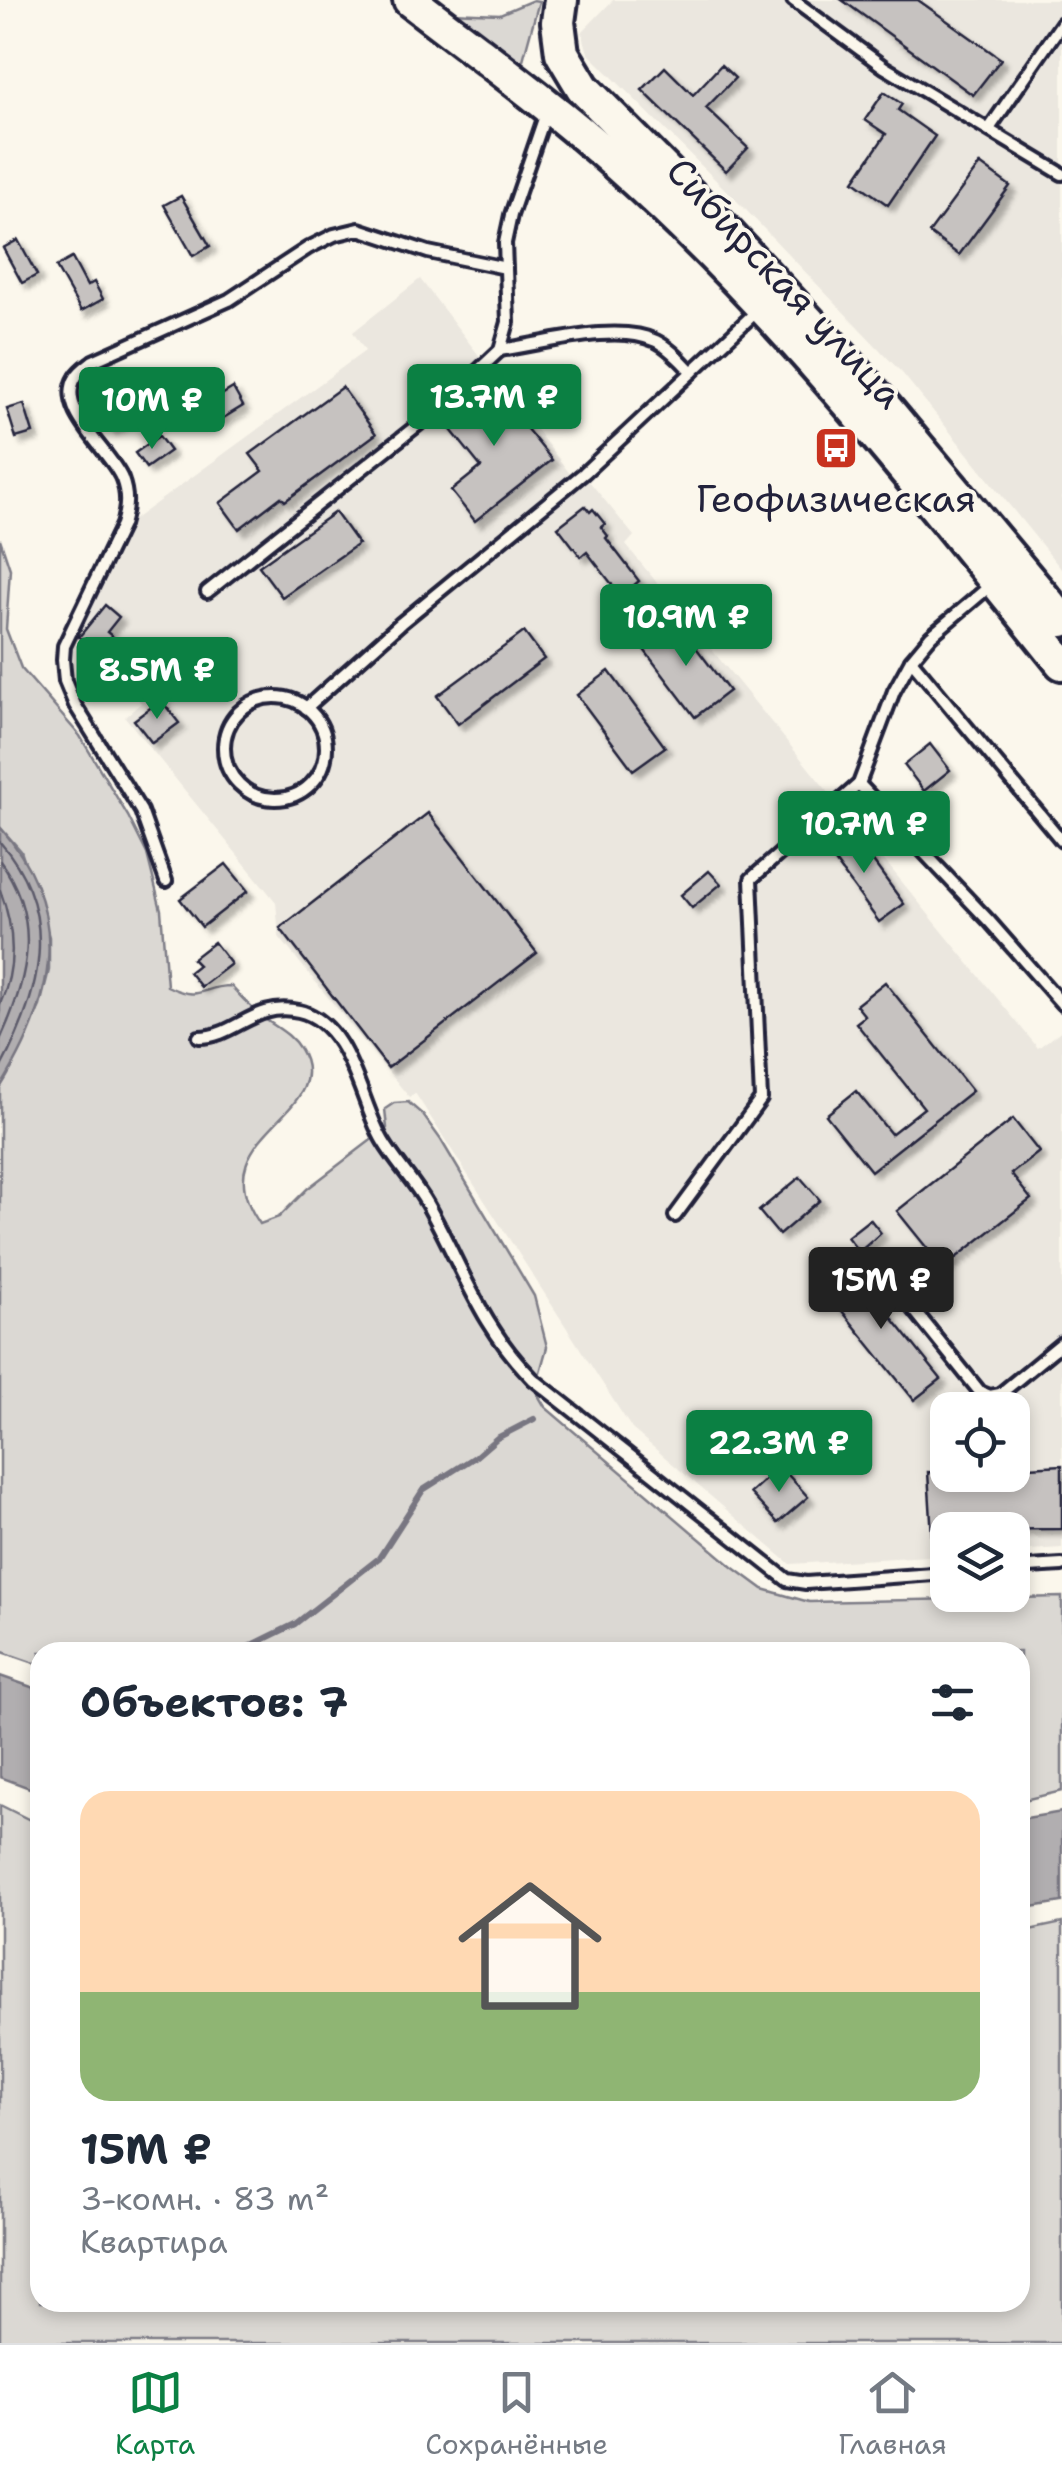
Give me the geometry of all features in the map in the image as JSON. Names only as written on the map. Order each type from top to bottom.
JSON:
[{"type":"main road","name":"Сибирская улица","points":[[410,0],[619,166],[762,307],[1062,663]]},
{"type":"main road","name":"Сибирская улица","points":[[561,0],[558,22],[562,53],[582,88],[719,225],[856,373],[1062,620]]},
{"type":"lane","points":[[793,0],[884,67],[1062,174]]},
{"type":"lane","points":[[989,129],[1062,24]]},
{"type":"lane","points":[[207,592],[434,412],[500,350],[508,322],[506,243],[510,215],[548,107]]},
{"type":"lane","points":[[166,881],[141,812],[75,705],[66,681],[64,646],[127,506],[117,468],[79,418],[72,389],[76,376],[93,361],[229,300],[334,234],[359,229],[428,252],[506,268]]},
{"type":"lane","points":[[306,708],[401,623],[584,472],[762,307]]},
{"type":"lane","points":[[500,350],[598,335],[640,334],[664,346],[692,372]]},
{"type":"lane","points":[[675,1216],[761,1099],[751,879],[859,784],[894,690],[911,660],[932,636],[996,581]]},
{"type":"lane","points":[[911,660],[1062,841]]},
{"type":"lane","points":[[266,697],[284,697],[306,708],[324,731],[326,748],[323,766],[314,782],[284,799],[266,799],[248,792],[226,766],[223,748],[226,730],[236,715],[266,697]]},
{"type":"lane","points":[[859,784],[1062,1004]]},
{"type":"lane","points":[[198,1037],[218,1034],[265,1010],[278,1009],[312,1016],[328,1029],[356,1073],[383,1141],[426,1203],[490,1328],[508,1353],[532,1378],[787,1580],[806,1583],[930,1574]]},
{"type":"lane","points":[[908,1301],[980,1392],[990,1396],[1000,1394],[1062,1342]]},
{"type":"lane","points":[[1030,1567],[1062,1565]]},
{"type":"shaded area","points":[[613,0],[1062,0],[1062,570],[903,374],[588,53],[582,32]]},
{"type":"shaded area","points":[[539,1],[523,60],[517,64],[448,12],[500,14]]},
{"type":"shaded area","points":[[420,279],[581,488],[589,481],[634,536],[626,545],[1038,1048],[1062,1030],[1062,1548],[1030,1550],[1030,1512],[930,1512],[930,1556],[790,1564],[632,1429],[415,1093],[409,1097],[279,937],[276,902],[125,717],[141,703],[122,678],[74,637],[133,520],[365,351],[353,332]]},
{"type":"shaded area","points":[[0,539],[10,569],[6,629],[21,668],[80,736],[147,854],[161,910],[167,986],[194,993],[231,986],[300,1049],[307,1072],[302,1092],[256,1146],[245,1168],[245,1193],[260,1224],[279,1217],[307,1189],[387,1128],[385,1109],[394,1103],[408,1102],[441,1140],[534,1296],[547,1347],[535,1390],[545,1407],[733,1567],[763,1589],[809,1602],[930,1600],[930,1612],[1030,1612],[1030,1598],[1062,1597],[1062,1791],[1030,1799],[1030,1642],[30,1642],[30,1662],[0,1651],[0,1088],[40,1006],[49,970],[49,937],[21,851],[0,827]]},
{"type":"shaded area","points":[[0,1805],[30,1820],[30,2312],[1030,2312],[1030,1930],[1062,1923],[1062,2343],[0,2343]]},
{"type":"water","points":[[0,827],[39,891],[47,923],[48,956],[34,1021],[0,1088]]},
{"type":"water","points":[[0,1676],[30,1686],[30,1788],[0,1777]]},
{"type":"water","points":[[1062,1812],[1062,1902],[1030,1907],[1030,1817]]},
{"type":"building","points":[[842,0],[918,0],[1001,59],[973,95]]},
{"type":"building","points":[[721,65],[735,78],[706,108],[748,148],[726,171],[642,90],[665,67],[693,95]]},
{"type":"building","points":[[884,92],[902,104],[898,110],[935,136],[888,205],[854,181],[886,134],[865,120]]},
{"type":"building","points":[[980,164],[1010,186],[959,255],[929,233]]},
{"type":"building","points":[[181,196],[210,246],[193,256],[164,205]]},
{"type":"building","points":[[18,240],[37,275],[22,283],[3,248]]},
{"type":"building","points":[[72,258],[87,286],[94,282],[103,299],[81,311],[56,267]]},
{"type":"building","points":[[493,380],[552,460],[475,521],[451,491],[481,467],[443,420]]},
{"type":"building","points":[[342,387],[376,434],[285,501],[281,497],[239,529],[220,503],[263,471],[250,454]]},
{"type":"building","points":[[233,388],[243,406],[220,420],[210,402]]},
{"type":"building","points":[[129,392],[140,408],[111,429],[100,414]]},
{"type":"building","points":[[24,404],[33,433],[16,438],[7,409]]},
{"type":"building","points":[[159,436],[170,451],[146,468],[135,453]]},
{"type":"building","points":[[585,506],[590,512],[593,509],[605,524],[601,527],[606,538],[639,581],[621,596],[587,552],[581,557],[558,527]]},
{"type":"building","points":[[335,512],[358,544],[282,597],[259,566]]},
{"type":"building","points":[[105,605],[119,617],[107,632],[136,656],[122,672],[79,637]]},
{"type":"building","points":[[676,621],[729,691],[695,717],[642,647]]},
{"type":"building","points":[[524,632],[544,659],[458,724],[437,696]]},
{"type":"building","points":[[609,671],[665,747],[633,770],[577,695]]},
{"type":"building","points":[[161,700],[179,723],[152,743],[134,720]]},
{"type":"building","points":[[930,744],[950,770],[924,791],[904,765]]},
{"type":"building","points":[[428,813],[537,953],[388,1068],[280,928]]},
{"type":"building","points":[[850,830],[904,904],[879,922],[825,848]]},
{"type":"building","points":[[226,864],[248,891],[202,927],[180,899]]},
{"type":"building","points":[[709,871],[721,884],[692,908],[681,895]]},
{"type":"building","points":[[214,942],[231,964],[201,987],[189,972],[198,965],[192,959]]},
{"type":"building","points":[[885,982],[972,1091],[871,1171],[826,1115],[856,1091],[891,1134],[924,1108],[856,1023],[865,1016],[856,1005]]},
{"type":"building","points":[[1013,1119],[1039,1152],[1011,1174],[1031,1199],[943,1268],[897,1211]]},
{"type":"building","points":[[800,1177],[820,1200],[779,1235],[759,1211]]},
{"type":"building","points":[[870,1219],[881,1233],[859,1252],[847,1237]]},
{"type":"building","points":[[848,1263],[941,1379],[914,1400],[821,1285]]},
{"type":"building","points":[[1062,1465],[1062,1529],[1030,1529],[1030,1512],[930,1512],[928,1472],[930,1492],[1030,1492],[1030,1467]]},
{"type":"building","points":[[780,1466],[808,1497],[778,1523],[750,1493]]},
{"type":"waterway","points":[[258,1642],[295,1624],[379,1558],[423,1490],[497,1438],[534,1419]]},
{"type":"place","name":"Геофизическая","points":[[836,448]]}]
